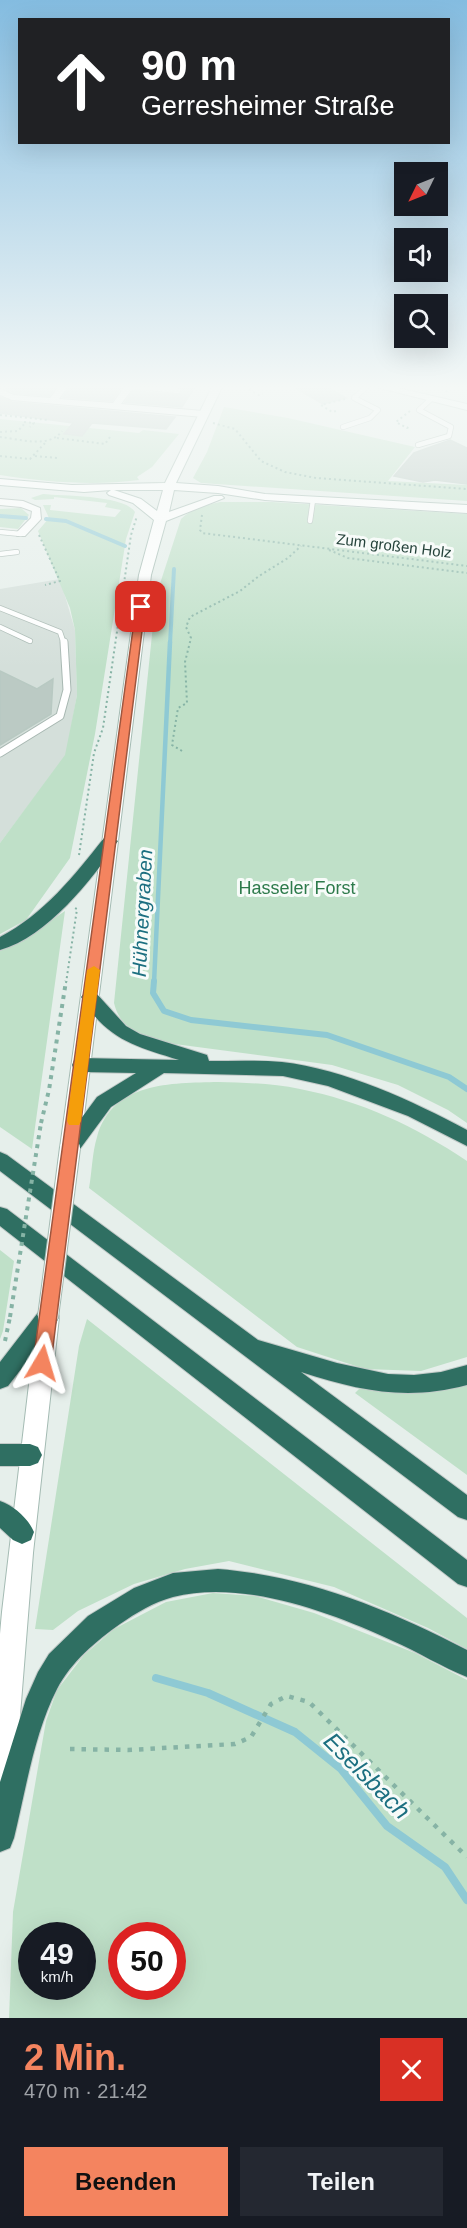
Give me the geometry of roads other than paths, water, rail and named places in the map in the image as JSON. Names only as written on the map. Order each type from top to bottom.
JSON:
[{"type":"highway","points":[[0,944],[29,928],[63,900],[110,841]]},
{"type":"highway","points":[[90,997],[120,1031],[134,1039],[222,1066]]},
{"type":"highway","points":[[81,1065],[283,1069],[330,1080],[415,1111],[467,1139]]},
{"type":"highway","points":[[70,1148],[104,1102],[162,1066]]},
{"type":"highway","points":[[0,1160],[467,1509]]},
{"type":"highway","points":[[0,1215],[467,1575]]},
{"type":"highway","points":[[0,1378],[48,1317]]},
{"type":"highway","points":[[247,1345],[363,1382],[408,1387],[449,1382],[467,1376]]},
{"type":"highway","points":[[0,1455],[30,1455]]},
{"type":"highway","points":[[0,1512],[22,1532]]},
{"type":"highway","points":[[0,1838],[32,1723],[47,1682],[59,1663],[78,1641],[117,1611],[146,1596],[181,1583],[216,1580],[250,1583],[285,1590],[372,1619],[422,1640],[467,1664]]},
{"type":"main road","points":[[126,485],[143,479]]},
{"type":"main road","points":[[0,1790],[12,1623],[30,1455],[110,841],[146,574],[172,479]]},
{"type":"main road","points":[[0,482],[113,493],[242,492],[265,497]]},
{"type":"main road","points":[[72,488],[126,485],[218,498],[265,497],[467,509]]},
{"type":"main road","points":[[113,493],[146,506],[160,519]]},
{"type":"main road","points":[[160,519],[218,498]]},
{"type":"street","points":[[0,502],[23,504],[37,510],[36,519],[21,534]]},
{"type":"lane","points":[[310,521],[313,500]]},
{"type":"lane","points":[[0,532],[21,534]]},
{"type":"lane","points":[[0,554],[16,552]]},
{"type":"lane","points":[[0,608],[60,632],[64,638],[67,690],[60,716],[0,753]]},
{"type":"lane","points":[[0,627],[30,641]]},
{"type":"waterway","name":"Hühnergraben","points":[[0,516],[26,518]]},
{"type":"waterway","name":"Hühnergraben","points":[[46,519],[66,521],[125,546]]},
{"type":"waterway","name":"Hühnergraben","points":[[170,644],[174,569]]},
{"type":"waterway","name":"Hühnergraben","points":[[154,983],[170,642]]},
{"type":"waterway","name":"Hühnergraben","points":[[154,981],[153,993],[164,1011],[191,1020],[327,1035],[449,1077],[467,1089]]},
{"type":"waterway","name":"Eselsbach","points":[[156,1678],[208,1693],[295,1732],[341,1769],[387,1826],[445,1867],[467,1900]]},
{"type":"park label","name":"Hasseler Forst","points":[[297,888]]}]
